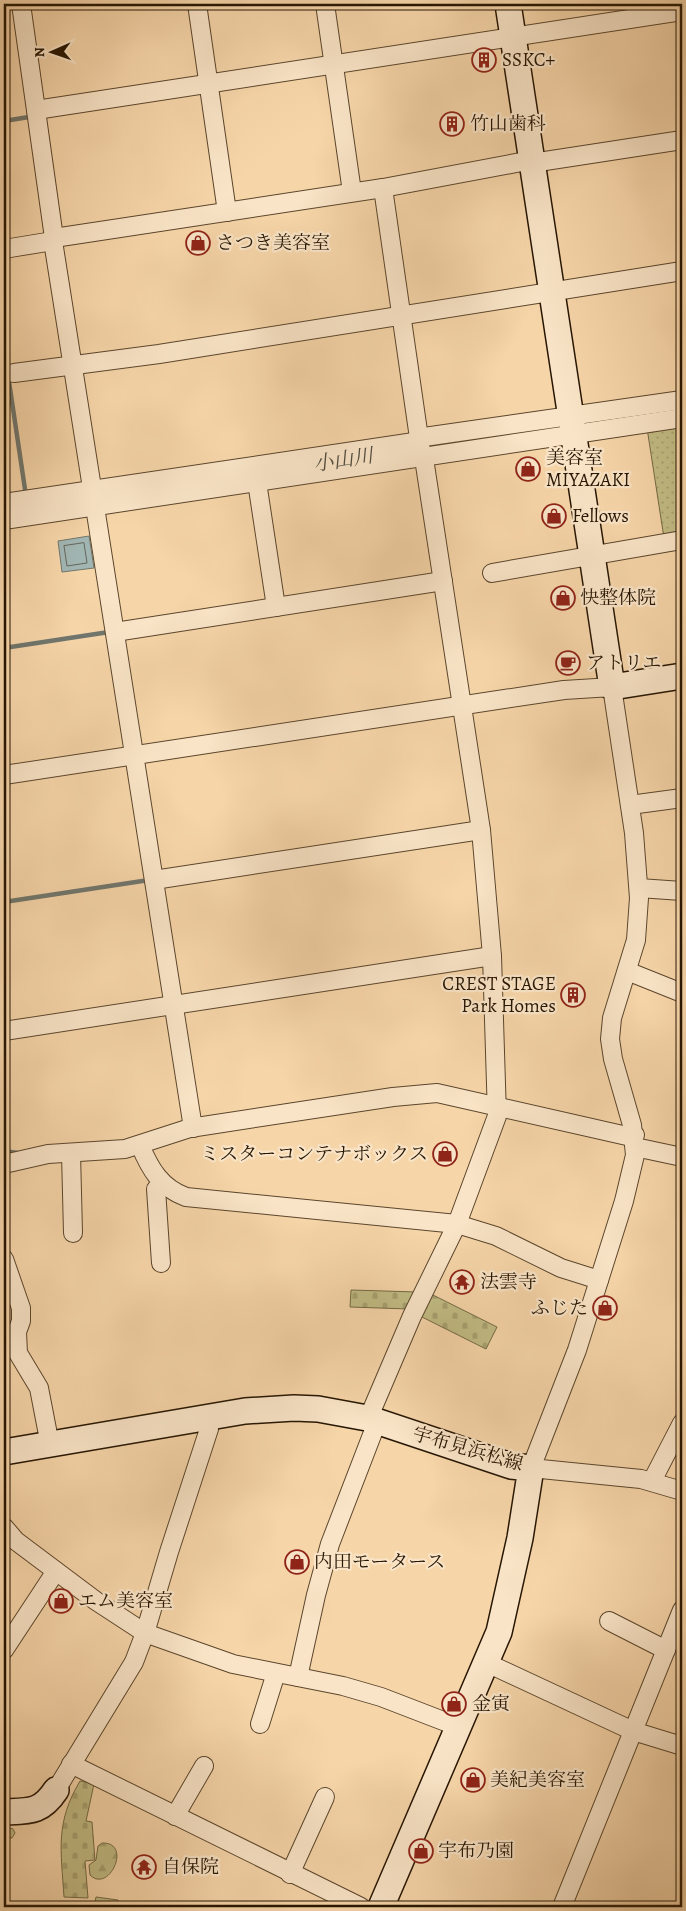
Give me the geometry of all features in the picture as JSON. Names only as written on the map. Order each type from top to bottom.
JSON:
[{"type":"main road","points":[[508,4],[612,687],[682,676]]},
{"type":"main road","name":"宇布見浜松線","points":[[4,1452],[245,1411],[294,1408],[326,1411],[373,1421],[510,1466],[531,1468],[520,1538],[505,1611],[487,1662],[380,1907]]},
{"type":"main road","points":[[4,1812],[41,1807],[56,1790]]},
{"type":"street","points":[[21,4],[72,364],[194,1128]]},
{"type":"street","points":[[197,4],[227,212]]},
{"type":"street","points":[[325,4],[352,192]]},
{"type":"street","points":[[36,110],[682,11]]},
{"type":"street","points":[[4,249],[532,162],[682,140]]},
{"type":"street","points":[[298,1677],[316,1595],[330,1544],[373,1421],[412,1316],[457,1224],[497,1116],[492,956],[481,830],[421,449],[383,188]]},
{"type":"street","points":[[14,373],[159,354],[682,271]]},
{"type":"street","points":[[4,520],[94,498],[572,425],[682,400]]},
{"type":"street","points":[[572,425],[682,418]]},
{"type":"street","points":[[153,489],[257,482],[421,449]]},
{"type":"street","points":[[257,482],[276,607]]},
{"type":"street","points":[[4,503],[94,498]]},
{"type":"street","points":[[492,573],[592,554],[682,540]]},
{"type":"street","points":[[115,632],[443,581]]},
{"type":"street","points":[[4,776],[564,690],[612,687],[630,805],[639,888],[638,926],[627,971],[612,1018],[610,1039],[613,1059],[635,1141],[629,1183],[577,1350],[531,1468],[652,1481],[682,1491]]},
{"type":"street","points":[[630,805],[682,798]]},
{"type":"street","points":[[154,880],[481,830]]},
{"type":"street","points":[[639,888],[682,890]]},
{"type":"street","points":[[4,1027],[174,1005],[492,956]]},
{"type":"street","points":[[627,971],[682,993]]},
{"type":"street","points":[[4,1164],[42,1155],[118,1150],[194,1128],[393,1097],[438,1093],[626,1136],[635,1141],[682,1156]]},
{"type":"street","points":[[140,1145],[152,1171],[162,1183],[176,1193],[186,1197],[457,1224],[496,1236],[561,1268],[599,1280]]},
{"type":"street","points":[[72,1153],[73,1233]]},
{"type":"street","points":[[161,1263],[156,1189],[162,1183]]},
{"type":"street","points":[[4,1258],[21,1308],[21,1321],[10,1333],[18,1353],[39,1388],[50,1445]]},
{"type":"street","points":[[56,1790],[130,1671],[145,1633],[171,1545],[209,1429],[206,1418]]},
{"type":"street","points":[[652,1481],[682,1423]]},
{"type":"street","points":[[4,1527],[16,1541],[103,1606],[145,1633],[233,1664],[381,1696],[459,1727]]},
{"type":"street","points":[[4,1650],[56,1571]]},
{"type":"street","points":[[562,1907],[682,1610]]},
{"type":"street","points":[[609,1621],[666,1650]]},
{"type":"street","points":[[487,1662],[633,1731],[682,1746]]},
{"type":"street","points":[[260,1724],[276,1673]]},
{"type":"street","points":[[71,1764],[290,1874],[361,1907]]},
{"type":"street","points":[[175,1816],[204,1766]]},
{"type":"street","points":[[290,1874],[325,1798]]},
{"type":"green space","points":[[682,423],[682,535],[664,538],[647,428]]},
{"type":"green space","points":[[351,1290],[417,1292],[409,1309],[350,1307]]},
{"type":"green space","points":[[429,1293],[497,1327],[486,1349],[418,1315]]},
{"type":"green space","points":[[80,1781],[94,1784],[86,1821],[92,1822],[95,1860],[85,1861],[88,1898],[64,1897],[61,1837],[67,1810]]},
{"type":"green space","points":[[4,1826],[13,1829],[15,1833],[12,1838],[4,1837]]},
{"type":"green space","points":[[102,1843],[111,1845],[116,1850],[117,1858],[115,1866],[110,1873],[104,1878],[97,1879],[90,1875],[89,1865],[96,1860],[98,1846]]},
{"type":"green space","points":[[96,1897],[118,1900],[121,1907],[94,1907]]},
{"type":"water","points":[[89,536],[94,568],[62,572],[58,541]]},
{"type":"waterway","points":[[4,121],[29,117]]},
{"type":"waterway","points":[[4,348],[26,496]]},
{"type":"waterway","name":"小山川","points":[[395,453],[653,413]]},
{"type":"waterway","points":[[4,648],[109,632]]},
{"type":"waterway","points":[[4,902],[149,880]]},
{"type":"waterway","points":[[4,1151],[18,1153]]},
{"type":"place","name":"SSKC+","points":[[484,60]]},
{"type":"place","name":"竹山歯科","points":[[452,124]]},
{"type":"place","name":"さつき美容室","points":[[198,243]]},
{"type":"place","name":"美容室 MIYAZAKI","points":[[528,469]]},
{"type":"place","name":"Fellows","points":[[554,516]]},
{"type":"place","name":"快整体院","points":[[563,598]]},
{"type":"place","name":"アトリエ","points":[[568,663]]},
{"type":"place","name":"CREST STAGE Park Homes","points":[[573,995]]},
{"type":"place","name":"ミスターコンテナボックス","points":[[445,1154]]},
{"type":"place","name":"法雲寺","points":[[462,1282]]},
{"type":"place","name":"ふじた","points":[[605,1308]]},
{"type":"place","name":"内田モータース","points":[[297,1562]]},
{"type":"place","name":"エム美容室","points":[[61,1601]]},
{"type":"place","name":"金寅","points":[[454,1704]]},
{"type":"place","name":"美紀美容室","points":[[473,1780]]},
{"type":"place","name":"宇布乃園","points":[[421,1851]]},
{"type":"place","name":"自保院","points":[[144,1867]]}]
